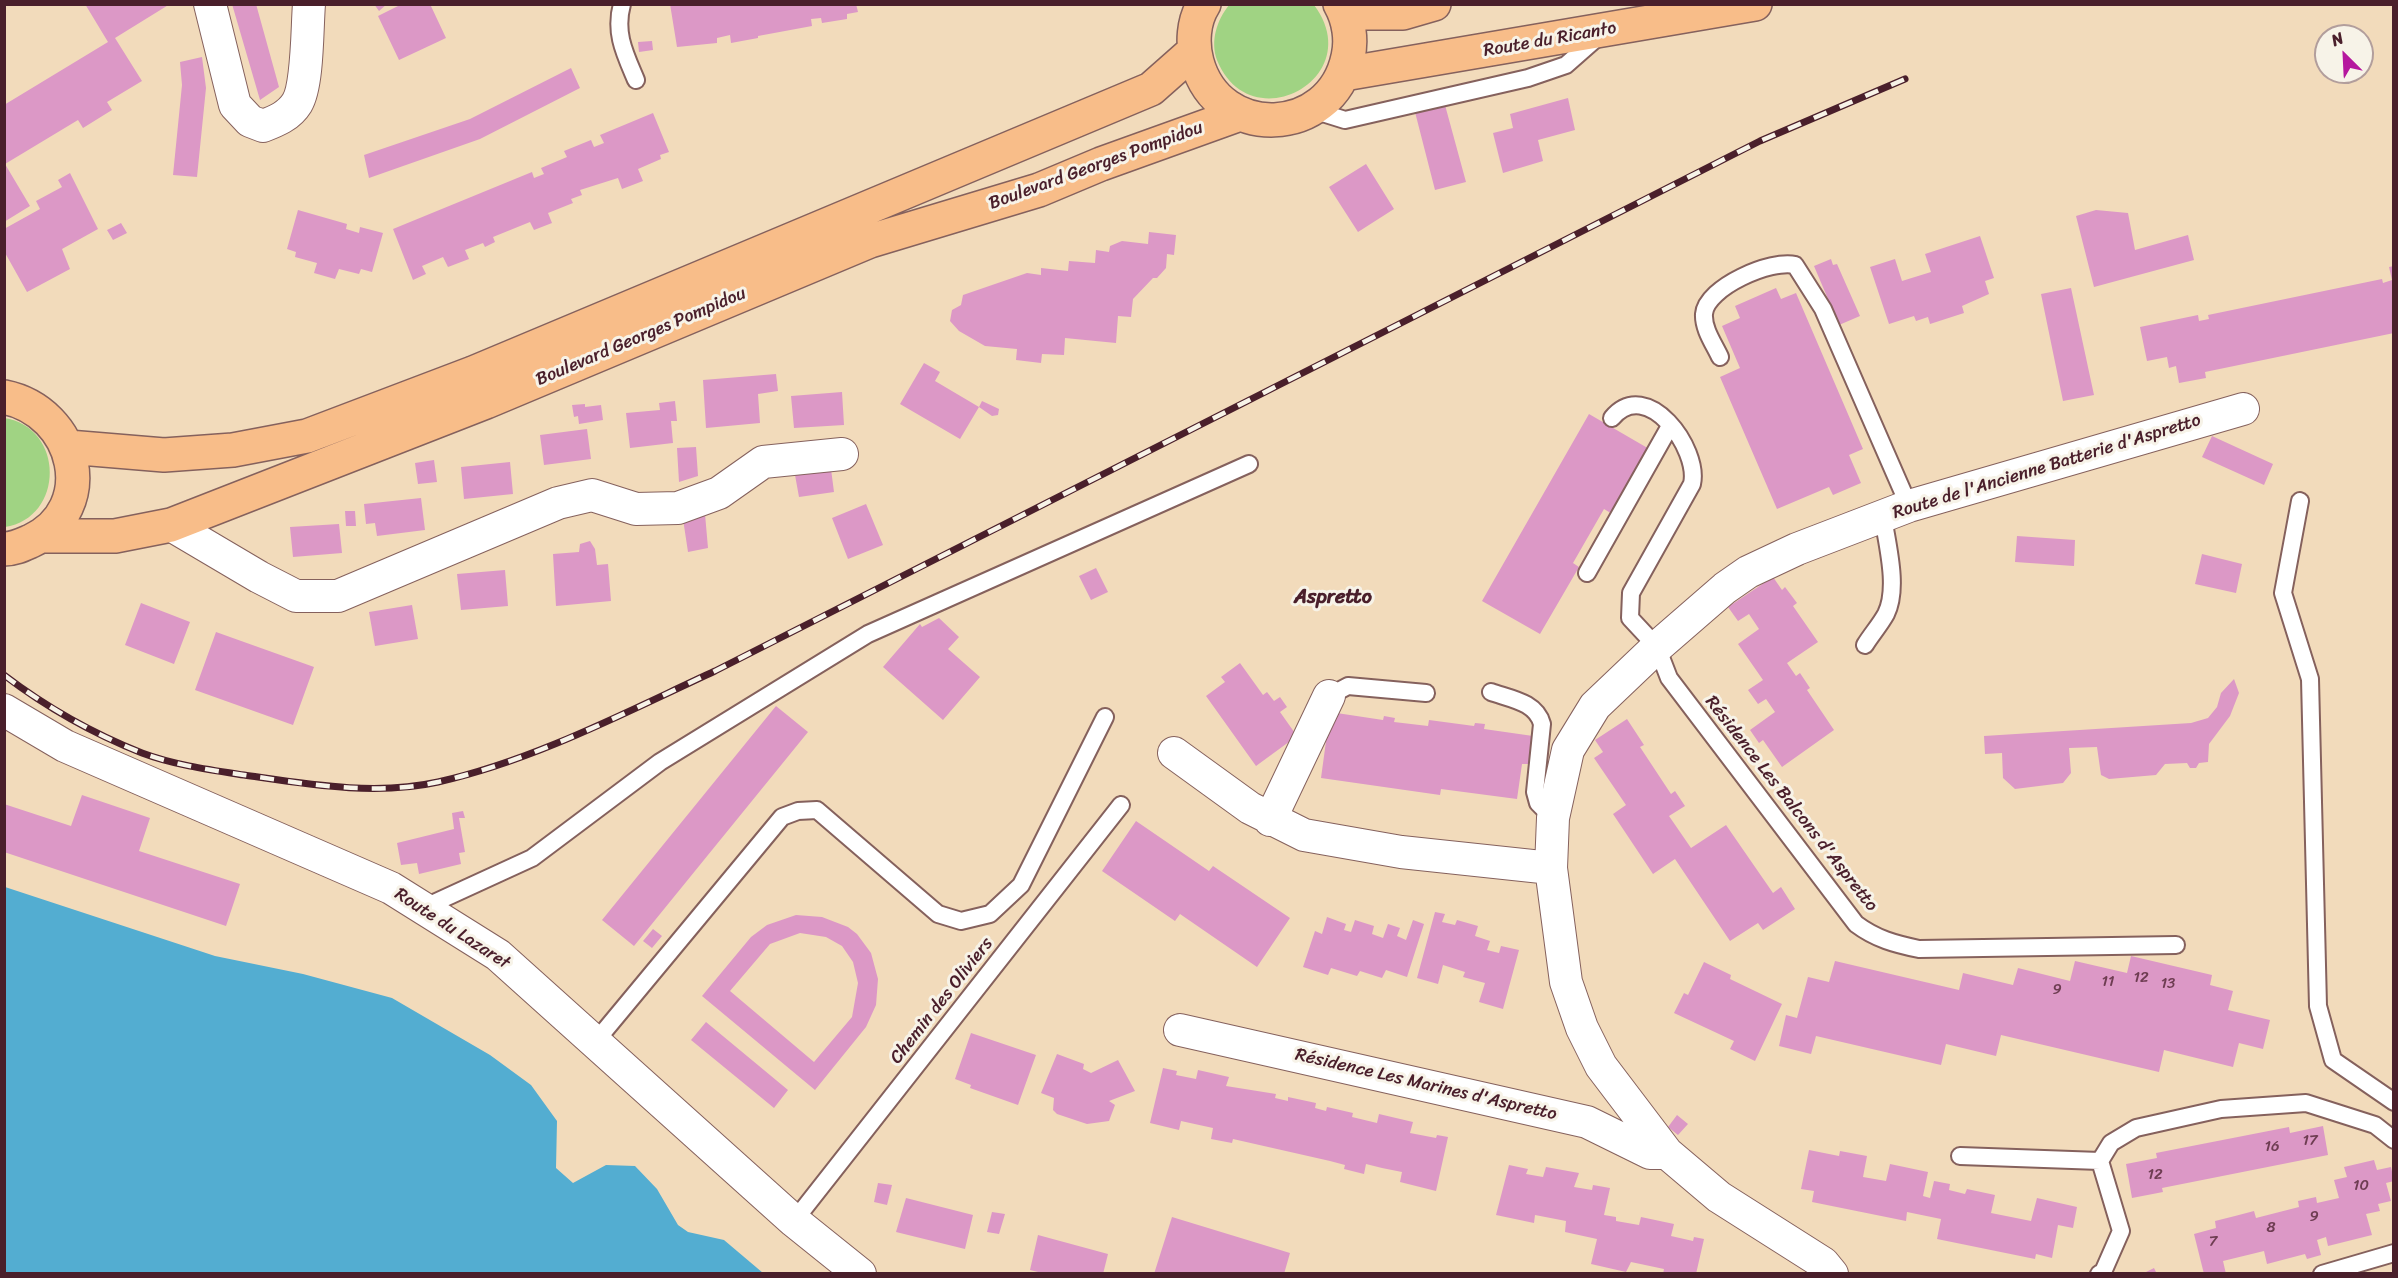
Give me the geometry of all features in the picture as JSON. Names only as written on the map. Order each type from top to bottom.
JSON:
[{"type":"main road","points":[[1204,4],[1195,29],[1194,51],[1201,77],[1217,99],[1240,114],[1277,122],[1313,110],[1331,95],[1344,74],[1351,44],[1343,9],[1403,13],[1434,4]]},
{"type":"main road","name":"Route du Ricanto","points":[[1344,74],[1755,4]]},
{"type":"main road","name":"Boulevard Georges Pompidou","points":[[68,447],[164,455],[233,450],[307,436],[473,373],[1151,89],[1194,51]]},
{"type":"main road","name":"Boulevard Georges Pompidou","points":[[40,536],[115,536],[171,525],[486,402],[870,241],[1039,190],[1112,160],[1240,114]]},
{"type":"main road","points":[[4,397],[26,403],[44,414],[58,429],[68,447],[72,467],[71,487],[65,506],[55,523],[40,536],[12,549],[4,549]]},
{"type":"street","points":[[210,4],[235,105],[250,121],[263,126],[282,118],[298,102],[304,75],[309,4]]},
{"type":"street","name":"Route de l'Ancienne Batterie d'Aspretto","points":[[1832,1274],[1823,1263],[1719,1197],[1668,1153],[1601,1066],[1582,1028],[1566,982],[1551,868],[1553,818],[1568,750],[1595,706],[1657,647],[1748,572],[1797,549],[1896,511],[2243,409]]},
{"type":"street","points":[[171,525],[259,578],[296,596],[338,596],[558,503],[592,495],[636,509],[678,508],[719,493],[763,462],[842,454]]},
{"type":"street","points":[[1270,820],[1329,696]]},
{"type":"street","name":"Route du Lazaret","points":[[4,710],[65,746],[391,888],[498,955],[794,1221],[860,1274]]},
{"type":"street","points":[[1174,753],[1270,820],[1304,835],[1369,846],[1551,868]]},
{"type":"street","name":"Résidence Les Marines d'Aspretto","points":[[1180,1030],[1587,1122],[1650,1153],[1668,1153]]},
{"type":"lane","points":[[622,4],[618,19],[621,44],[636,80]]},
{"type":"lane","points":[[1313,110],[1345,120],[1528,78],[1566,65],[1606,31]]},
{"type":"lane","points":[[1720,357],[1706,329],[1704,313],[1708,301],[1717,291],[1767,265],[1786,263],[1795,265],[1822,309],[1896,511],[1887,612],[1865,645]]},
{"type":"lane","points":[[1612,418],[1624,406],[1633,403],[1647,407],[1664,418],[1690,456],[1695,471],[1692,484],[1631,593],[1630,618],[1657,647]]},
{"type":"lane","points":[[1587,573],[1670,426]]},
{"type":"lane","points":[[423,908],[532,858],[660,762],[868,634],[1250,464]]},
{"type":"lane","points":[[2300,501],[2283,594],[2310,679],[2318,1006],[2333,1060],[2394,1102]]},
{"type":"lane","name":"Résidence Les Balcons d'Aspretto","points":[[1657,647],[1669,678],[1856,924],[1871,935],[1892,944],[1950,950],[2176,945]]},
{"type":"lane","points":[[1329,696],[1348,686],[1426,693]]},
{"type":"lane","points":[[1491,692],[1530,706],[1539,714],[1542,724],[1535,792],[1538,803],[1553,818]]},
{"type":"lane","points":[[596,1041],[782,817],[798,811],[818,810],[938,914],[961,921],[990,914],[1021,885],[1105,717]]},
{"type":"lane","name":"Chemin des Oliviers","points":[[794,1221],[1121,805]]},
{"type":"lane","points":[[2099,1274],[2103,1272],[2121,1231],[2100,1161],[2111,1143],[2136,1128],[2221,1109],[2306,1103],[2375,1125],[2394,1140]]},
{"type":"lane","points":[[1960,1156],[2100,1161]]},
{"type":"lane","points":[[2322,1274],[2394,1253]]},
{"type":"green space","points":[[1229,5],[1314,5],[1327,32],[1327,56],[1316,76],[1298,91],[1277,98],[1254,96],[1233,84],[1217,60],[1214,46],[1218,24]]},
{"type":"green space","points":[[4,418],[24,425],[38,438],[47,454],[50,473],[47,491],[39,507],[25,520],[5,527]]},
{"type":"water","points":[[5,887],[215,956],[303,974],[392,998],[490,1055],[531,1085],[557,1121],[556,1168],[573,1183],[606,1165],[635,1166],[657,1189],[678,1225],[688,1232],[724,1240],[763,1273],[5,1273]]},
{"type":"building","points":[[85,4],[170,4],[115,38],[142,81],[107,102],[112,110],[83,128],[78,120],[5,164],[30,206],[4,222],[4,105],[108,42]]},
{"type":"building","points":[[232,4],[256,4],[279,87],[260,100]]},
{"type":"building","points":[[374,4],[387,4],[379,11]]},
{"type":"building","points":[[402,4],[430,4],[446,38],[399,60],[378,16]]},
{"type":"building","points":[[670,4],[856,4],[858,12],[847,14],[847,19],[822,23],[821,18],[811,19],[812,26],[758,36],[758,38],[731,43],[730,35],[717,38],[717,43],[677,47]]},
{"type":"building","points":[[652,41],[653,50],[639,52],[638,42]]},
{"type":"building","points":[[202,57],[206,88],[197,177],[173,175],[182,85],[180,62]]},
{"type":"building","points":[[571,68],[580,88],[480,139],[369,178],[364,155],[470,119]]},
{"type":"building","points":[[1568,98],[1575,130],[1538,140],[1543,161],[1503,173],[1493,133],[1513,128],[1510,114]]},
{"type":"building","points":[[1445,105],[1466,182],[1435,190],[1415,112]]},
{"type":"building","points":[[653,113],[669,152],[660,155],[661,159],[638,169],[643,181],[622,189],[618,178],[580,190],[582,195],[571,199],[573,203],[548,213],[552,223],[534,230],[530,222],[493,237],[495,242],[485,247],[483,243],[465,250],[469,259],[448,267],[443,257],[422,266],[426,274],[413,280],[393,229],[532,172],[534,178],[544,174],[541,168],[567,157],[564,151],[591,140],[594,147],[604,143],[600,135]]},
{"type":"building","points":[[1366,164],[1394,209],[1358,232],[1329,187]]},
{"type":"building","points":[[70,173],[98,229],[62,249],[70,269],[27,292],[4,251],[4,229],[40,209],[36,201],[62,187],[58,180]]},
{"type":"building","points":[[298,210],[347,224],[346,229],[359,233],[360,227],[383,233],[372,272],[361,269],[359,274],[339,269],[335,279],[314,273],[317,263],[295,257],[296,252],[287,249]]},
{"type":"building","points":[[2096,210],[2128,213],[2135,250],[2188,235],[2194,260],[2094,287],[2076,216]]},
{"type":"building","points":[[121,223],[127,233],[113,240],[107,230]]},
{"type":"building","points":[[1149,232],[1176,235],[1174,255],[1167,254],[1166,268],[1133,299],[1131,317],[1118,316],[1116,343],[1065,338],[1064,355],[1042,354],[1041,363],[1016,360],[1017,349],[985,346],[959,331],[950,321],[952,310],[961,305],[963,295],[1027,273],[1041,275],[1041,268],[1068,271],[1069,261],[1095,263],[1096,250],[1109,252],[1110,246],[1122,241],[1148,244]]},
{"type":"building","points":[[1980,236],[1994,278],[1985,281],[1989,294],[1962,306],[1964,313],[1930,324],[1928,317],[1916,321],[1914,316],[1889,324],[1870,267],[1895,259],[1902,281],[1931,272],[1925,254]]},
{"type":"building","points":[[1831,259],[1833,265],[1837,264],[1860,316],[1839,325],[1814,266]]},
{"type":"building","points":[[2394,266],[2394,333],[2205,372],[2206,378],[2179,383],[2176,366],[2169,368],[2167,357],[2147,361],[2140,327],[2198,315],[2199,321],[2209,319],[2208,315],[2382,279],[2383,283],[2392,280],[2389,267]]},
{"type":"building","points":[[1776,288],[1781,299],[1796,293],[1863,449],[1849,455],[1861,483],[1833,495],[1829,487],[1777,509],[1720,377],[1740,368],[1722,326],[1740,318],[1735,306]]},
{"type":"building","points":[[2071,288],[2094,395],[2063,401],[2041,294]]},
{"type":"building","points":[[924,363],[940,372],[935,381],[979,407],[960,439],[900,404]]},
{"type":"building","points":[[776,374],[778,391],[758,394],[760,423],[706,428],[703,380]]},
{"type":"building","points":[[842,392],[844,425],[794,428],[791,396]]},
{"type":"building","points":[[675,401],[677,421],[671,421],[673,443],[630,448],[626,413],[660,410],[659,403]]},
{"type":"building","points":[[982,401],[999,409],[998,415],[992,416],[979,407]]},
{"type":"building","points":[[585,404],[585,407],[601,405],[603,420],[579,424],[578,416],[574,417],[572,405]]},
{"type":"building","points":[[1589,414],[1651,450],[1614,515],[1604,509],[1573,563],[1579,567],[1540,634],[1482,601]]},
{"type":"building","points":[[587,429],[591,459],[544,465],[540,435]]},
{"type":"building","points":[[2212,436],[2273,464],[2264,485],[2202,457]]},
{"type":"building","points":[[696,447],[698,476],[679,482],[677,448]]},
{"type":"building","points":[[434,460],[437,482],[418,484],[415,463]]},
{"type":"building","points":[[510,462],[513,494],[464,499],[461,467]]},
{"type":"building","points":[[831,469],[834,492],[799,497],[795,475]]},
{"type":"building","points":[[421,498],[425,530],[377,536],[375,523],[366,524],[364,504]]},
{"type":"building","points":[[866,504],[883,545],[848,559],[832,518]]},
{"type":"building","points":[[345,511],[355,511],[356,526],[346,526]]},
{"type":"building","points":[[705,514],[708,548],[688,552],[683,519]]},
{"type":"building","points":[[339,524],[342,553],[293,557],[290,527]]},
{"type":"building","points":[[2017,536],[2075,540],[2074,566],[2015,562]]},
{"type":"building","points":[[590,541],[595,549],[597,565],[608,564],[611,601],[556,606],[553,554],[579,552],[580,544]]},
{"type":"building","points":[[2202,554],[2242,564],[2236,593],[2195,584]]},
{"type":"building","points":[[1096,568],[1108,592],[1091,600],[1079,576]]},
{"type":"building","points":[[505,570],[508,606],[461,610],[457,574]]},
{"type":"building","points":[[1773,577],[1782,590],[1785,587],[1797,603],[1793,606],[1818,642],[1787,663],[1796,676],[1800,673],[1810,688],[1807,690],[1834,730],[1782,767],[1763,740],[1759,743],[1750,730],[1775,712],[1766,699],[1758,704],[1748,690],[1763,680],[1738,644],[1759,629],[1749,614],[1738,621],[1728,607]]},
{"type":"building","points":[[141,603],[190,622],[174,664],[125,645]]},
{"type":"building","points":[[412,605],[418,639],[375,646],[369,612]]},
{"type":"building","points":[[939,618],[959,637],[948,649],[980,677],[943,720],[883,667],[920,624],[922,627]]},
{"type":"building","points":[[216,632],[314,667],[293,725],[195,690]]},
{"type":"building","points":[[1240,663],[1263,695],[1267,692],[1274,701],[1280,697],[1287,707],[1280,712],[1297,736],[1256,766],[1206,696],[1225,682],[1221,677]]},
{"type":"building","points":[[2234,679],[2239,693],[2230,716],[2209,744],[2208,762],[2199,763],[2196,768],[2190,768],[2187,763],[2165,764],[2156,775],[2109,779],[2101,775],[2097,747],[2069,748],[2071,773],[2063,783],[2015,789],[2003,778],[2002,753],[1985,754],[1984,736],[2191,723],[2208,718],[2217,707],[2221,693]]},
{"type":"building","points":[[776,706],[808,732],[634,946],[602,920]]},
{"type":"building","points":[[1330,712],[1383,720],[1384,716],[1395,718],[1394,722],[1428,726],[1429,720],[1474,726],[1475,723],[1485,724],[1484,729],[1533,736],[1529,764],[1522,764],[1517,799],[1441,789],[1440,795],[1321,778]]},
{"type":"building","points":[[1627,719],[1644,745],[1640,747],[1671,794],[1675,791],[1685,806],[1669,816],[1691,848],[1726,825],[1773,893],[1781,887],[1795,909],[1763,930],[1758,923],[1730,941],[1675,859],[1653,874],[1613,814],[1626,805],[1594,758],[1603,752],[1595,740]]},
{"type":"building","points":[[82,795],[150,818],[139,851],[240,884],[226,926],[4,852],[4,804],[71,826]]},
{"type":"building","points":[[463,811],[465,818],[459,818],[465,852],[459,853],[461,864],[419,874],[417,863],[401,865],[397,843],[454,829],[452,813]]},
{"type":"building","points":[[1136,821],[1209,871],[1213,866],[1290,918],[1257,967],[1180,914],[1175,921],[1102,871]]},
{"type":"building","points":[[1435,912],[1445,914],[1442,922],[1455,925],[1457,920],[1478,926],[1475,936],[1490,941],[1487,950],[1499,953],[1501,946],[1519,950],[1503,1009],[1479,1002],[1485,983],[1463,977],[1465,972],[1443,965],[1438,984],[1417,978]]},
{"type":"building","points":[[796,915],[822,917],[848,927],[857,934],[871,953],[878,979],[876,1005],[866,1027],[815,1090],[702,996],[751,937],[767,925]],"holes":[[[800,933],[826,937],[842,946],[853,962],[858,983],[852,1017],[814,1062],[730,991],[770,944]]]},
{"type":"building","points":[[1327,917],[1346,924],[1344,930],[1351,932],[1355,920],[1374,926],[1372,934],[1383,938],[1388,924],[1400,928],[1397,936],[1406,940],[1413,920],[1424,924],[1407,977],[1386,970],[1382,978],[1360,971],[1357,976],[1331,968],[1328,975],[1303,967],[1315,931],[1322,934]]},
{"type":"building","points":[[653,929],[662,936],[652,948],[643,941]]},
{"type":"building","points":[[2131,956],[2212,975],[2210,985],[2233,991],[2228,1010],[2270,1020],[2263,1049],[2239,1043],[2233,1067],[2164,1050],[2159,1072],[2001,1035],[1996,1056],[1946,1044],[1941,1065],[1816,1036],[1811,1054],[1779,1046],[1786,1015],[1797,1018],[1808,977],[1829,982],[1835,961],[1959,990],[1963,973],[2013,985],[2018,968],[2070,981],[2075,961],[2127,973]]},
{"type":"building","points":[[1704,962],[1731,975],[1730,979],[1782,1004],[1755,1061],[1730,1049],[1734,1041],[1674,1013],[1684,993],[1688,995]]},
{"type":"building","points":[[706,1022],[788,1090],[774,1108],[691,1040]]},
{"type":"building","points":[[971,1033],[1036,1055],[1018,1105],[970,1088],[971,1085],[955,1079]]},
{"type":"building","points":[[1057,1054],[1084,1064],[1083,1069],[1091,1073],[1118,1060],[1135,1091],[1109,1101],[1115,1105],[1109,1121],[1087,1124],[1057,1114],[1053,1110],[1054,1098],[1041,1093]]},
{"type":"building","points":[[1163,1068],[1177,1071],[1176,1075],[1196,1079],[1198,1070],[1229,1077],[1226,1086],[1276,1094],[1275,1098],[1288,1101],[1288,1097],[1316,1103],[1315,1108],[1326,1111],[1327,1107],[1353,1113],[1352,1117],[1377,1123],[1379,1114],[1413,1122],[1410,1133],[1436,1138],[1437,1135],[1448,1137],[1436,1191],[1400,1182],[1402,1172],[1366,1164],[1364,1174],[1344,1169],[1345,1165],[1330,1161],[1233,1139],[1232,1143],[1211,1139],[1213,1128],[1181,1121],[1179,1130],[1150,1123]]},
{"type":"building","points":[[1677,1115],[1688,1124],[1678,1135],[1668,1127]]},
{"type":"building","points":[[2323,1126],[2328,1155],[2162,1188],[2163,1192],[2132,1198],[2126,1164],[2157,1158],[2156,1153],[2289,1127],[2290,1133]]},
{"type":"building","points":[[1809,1150],[1839,1156],[1840,1151],[1867,1156],[1863,1177],[1886,1181],[1890,1164],[1928,1172],[1923,1196],[1930,1198],[1934,1181],[1950,1184],[1949,1190],[1965,1194],[1967,1189],[1995,1195],[1991,1213],[2031,1221],[2037,1198],[2077,1207],[2073,1228],[2058,1225],[2052,1258],[2036,1254],[2035,1259],[1937,1239],[1941,1219],[1907,1212],[1906,1221],[1812,1202],[1814,1191],[1801,1189]]},
{"type":"building","points":[[2374,1160],[2377,1170],[2391,1167],[2394,1181],[2386,1183],[2391,1201],[2378,1204],[2380,1211],[2366,1214],[2372,1235],[2328,1246],[2326,1237],[2317,1240],[2321,1255],[2307,1259],[2305,1254],[2267,1264],[2264,1251],[2223,1261],[2226,1274],[2204,1274],[2194,1234],[2216,1228],[2215,1221],[2254,1211],[2256,1218],[2299,1207],[2298,1201],[2316,1197],[2317,1203],[2339,1198],[2334,1180],[2347,1177],[2344,1167]]},
{"type":"building","points":[[1509,1165],[1528,1169],[1526,1174],[1543,1177],[1546,1167],[1579,1173],[1574,1187],[1592,1190],[1593,1185],[1610,1188],[1604,1215],[1616,1217],[1616,1221],[1639,1225],[1641,1217],[1674,1224],[1671,1236],[1693,1241],[1694,1237],[1704,1239],[1696,1274],[1663,1274],[1664,1269],[1631,1262],[1626,1272],[1591,1264],[1597,1239],[1565,1232],[1566,1221],[1535,1215],[1534,1223],[1496,1215]]},
{"type":"building","points":[[878,1183],[892,1185],[887,1205],[874,1202]]},
{"type":"building","points":[[906,1198],[973,1215],[965,1249],[896,1232]]},
{"type":"building","points":[[992,1212],[1005,1214],[999,1234],[987,1232]]},
{"type":"building","points":[[1172,1217],[1290,1253],[1284,1274],[1154,1274]]},
{"type":"building","points":[[1038,1235],[1108,1254],[1103,1274],[1046,1274],[1030,1270]]},
{"type":"building","points":[[2154,1268],[2157,1274],[2142,1274]]},
{"type":"railway","points":[[4,675],[53,709],[106,737],[142,753],[193,767],[292,782],[366,788],[414,786],[474,773],[580,734],[715,671],[1760,141],[1905,79]]},
{"type":"district","name":"Aspretto","points":[[1333,598]]}]
